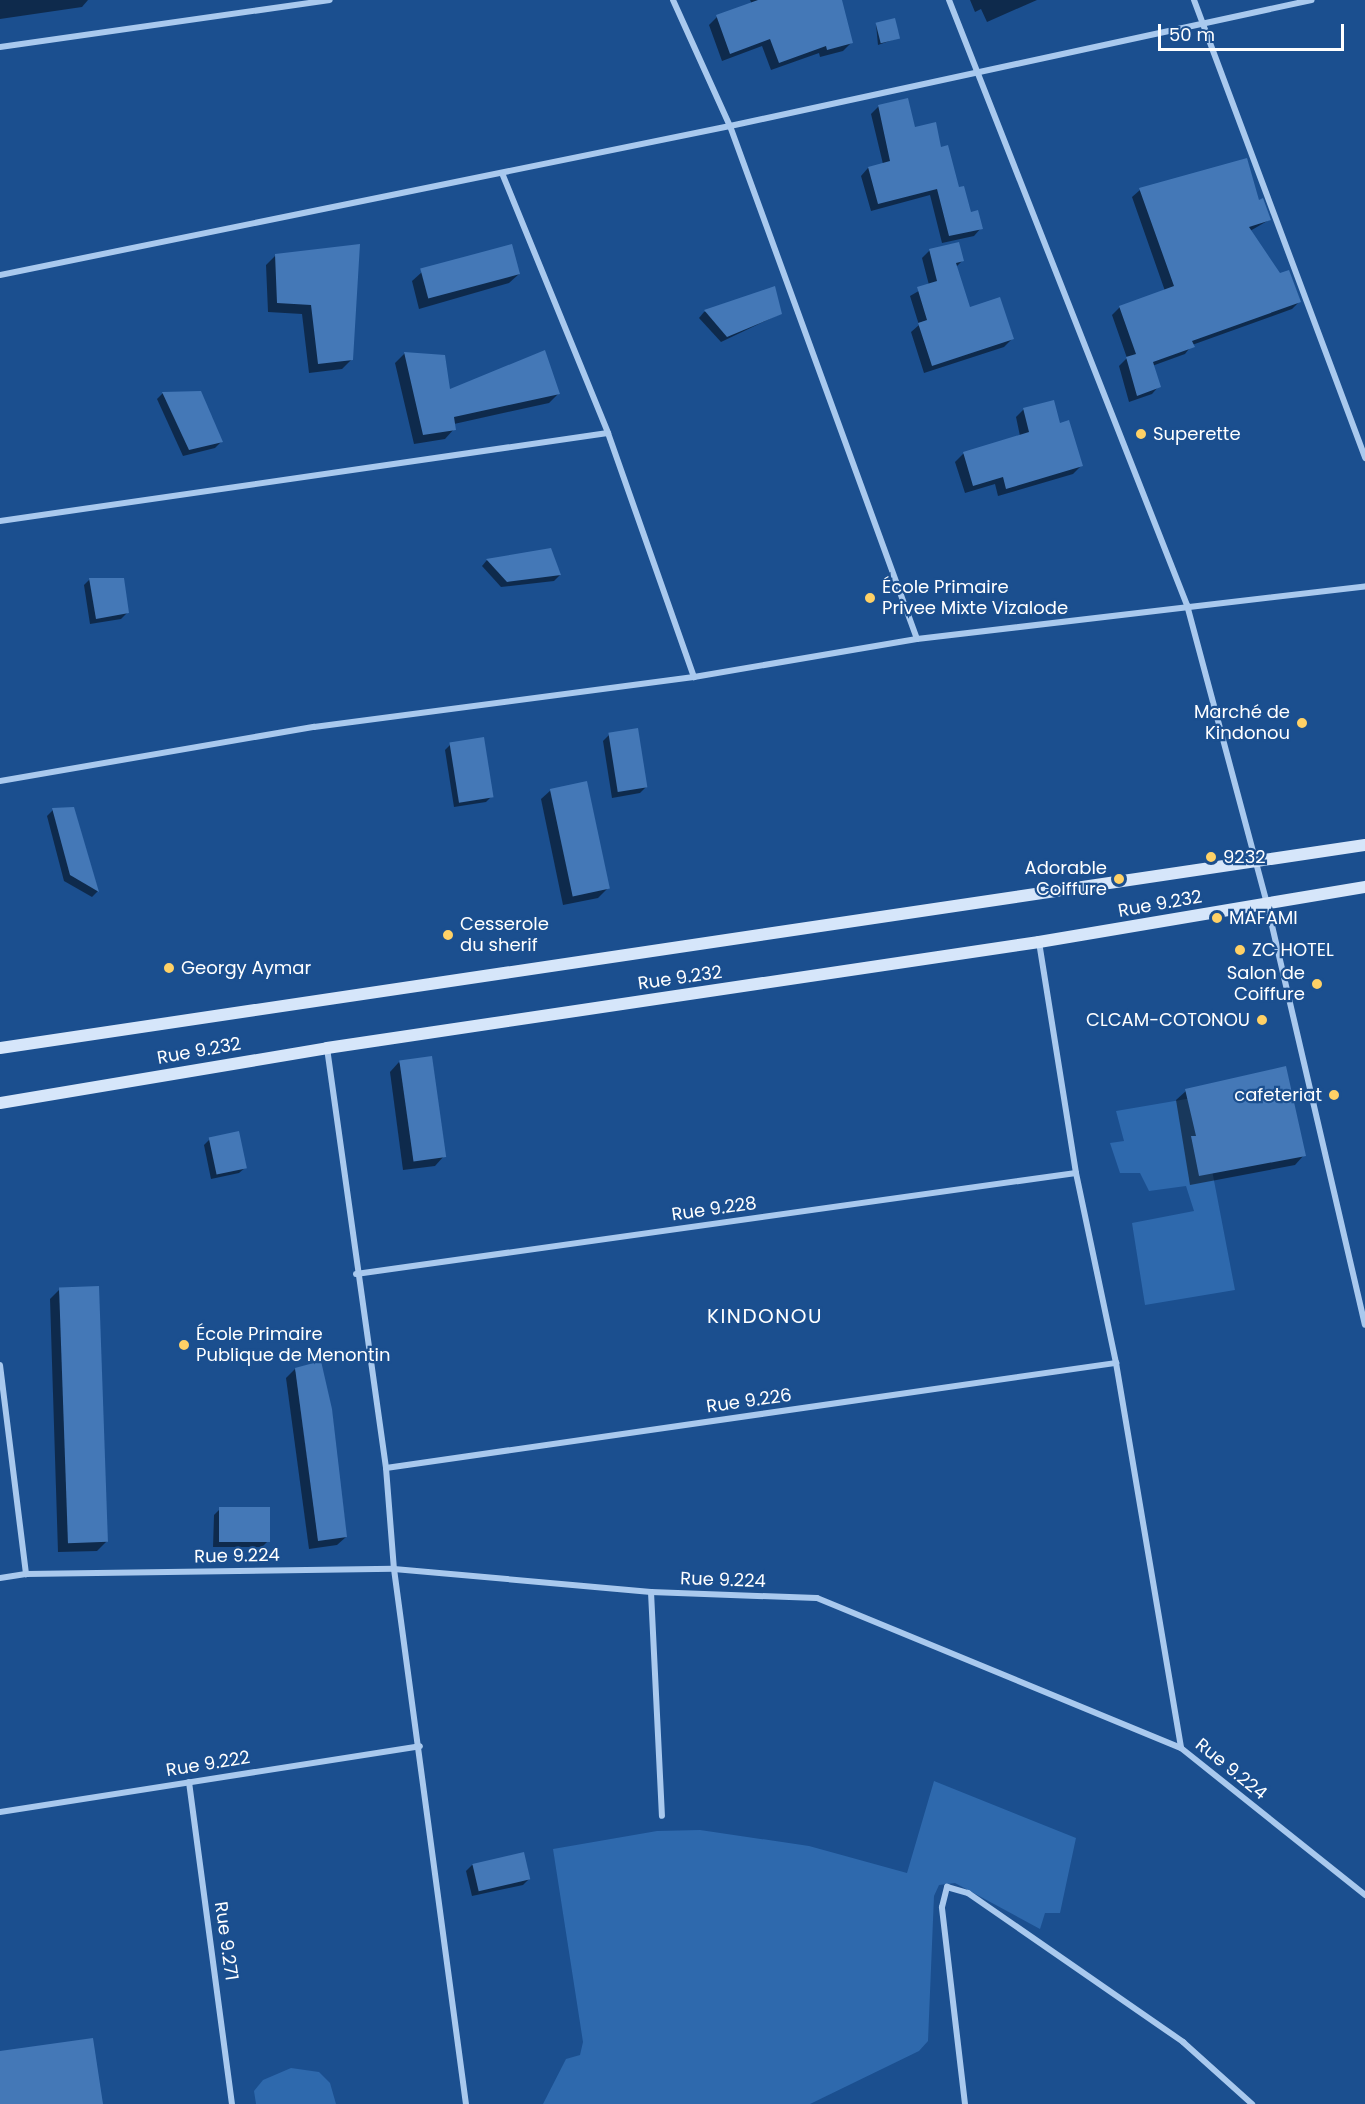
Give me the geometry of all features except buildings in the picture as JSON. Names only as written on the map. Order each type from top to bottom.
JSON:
[{"type":"street","points":[[0,47],[330,0]]},
{"type":"street","points":[[673,0],[730,126],[917,639]]},
{"type":"street","points":[[949,0],[980,72],[1187,605],[1256,859],[1365,1325]]},
{"type":"street","points":[[1194,0],[1365,458]]},
{"type":"street","points":[[0,275],[730,126],[1312,0]]},
{"type":"street","points":[[502,173],[608,433],[694,677]]},
{"type":"street","points":[[0,521],[608,433]]},
{"type":"street","points":[[0,781],[314,727],[694,677],[917,639],[1187,605],[1365,586]]},
{"type":"street","name":"Rue 9.232","points":[[0,1048],[1256,859],[1365,845]]},
{"type":"street","name":"Rue 9.232","points":[[0,1103],[327,1048],[1039,942],[1365,887]]},
{"type":"street","points":[[1039,942],[1076,1173],[1116,1364],[1181,1748]]},
{"type":"street","points":[[327,1048],[356,1274],[386,1468],[394,1569],[420,1746],[466,2104]]},
{"type":"street","name":"Rue 9.228","points":[[356,1274],[1076,1173]]},
{"type":"street","name":"Rue 9.226","points":[[386,1468],[1116,1364]]},
{"type":"street","points":[[0,1365],[26,1574]]},
{"type":"street","name":"Rue 9.224","points":[[0,1578],[26,1574],[394,1569],[651,1592],[817,1598],[1181,1748],[1365,1895]]},
{"type":"street","points":[[651,1592],[662,1816]]},
{"type":"street","name":"Rue 9.222","points":[[0,1812],[420,1746]]},
{"type":"street","name":"Rue 9.271","points":[[189,1782],[232,2104]]},
{"type":"street","points":[[965,2104],[942,1907],[947,1887],[968,1893],[1183,2042],[1252,2104]]},
{"type":"shaded area","points":[[1198,1097],[1235,1290],[1145,1305],[1132,1223],[1194,1211],[1186,1186],[1149,1191],[1140,1173],[1120,1173],[1110,1143],[1124,1141],[1116,1111]]},
{"type":"shaded area","points":[[934,1781],[1076,1838],[1060,1913],[1045,1913],[1040,1929],[955,1883],[939,1885],[934,1896],[928,2041],[919,2051],[810,2104],[543,2104],[566,2059],[580,2055],[583,2042],[553,1849],[657,1831],[700,1830],[809,1846],[907,1873]]},
{"type":"shaded area","points":[[291,2068],[319,2072],[330,2083],[336,2104],[256,2104],[254,2091],[263,2080]]},
{"type":"place","name":"Superette","points":[[1141,434]]},
{"type":"place","name":"École Primaire Privee Mixte Vizalode","points":[[870,598]]},
{"type":"place","name":"Marché de Kindonou","points":[[1302,723]]},
{"type":"place","name":"9232","points":[[1211,857]]},
{"type":"place","name":"Adorable Coiffure","points":[[1119,879]]},
{"type":"place","name":"MAFAMI","points":[[1217,918]]},
{"type":"place","name":"Cesserole du sherif","points":[[448,935]]},
{"type":"place","name":"ZC HOTEL","points":[[1240,950]]},
{"type":"place","name":"Georgy Aymar","points":[[169,968]]},
{"type":"place","name":"Salon de Coiffure","points":[[1317,984]]},
{"type":"place","name":"CLCAM-COTONOU","points":[[1262,1020]]},
{"type":"place","name":"cafeteriat","points":[[1334,1095]]},
{"type":"place","name":"École Primaire Publique de Menontin","points":[[184,1345]]},
{"type":"district","name":"KINDONOU","points":[[765,1316]]}]
